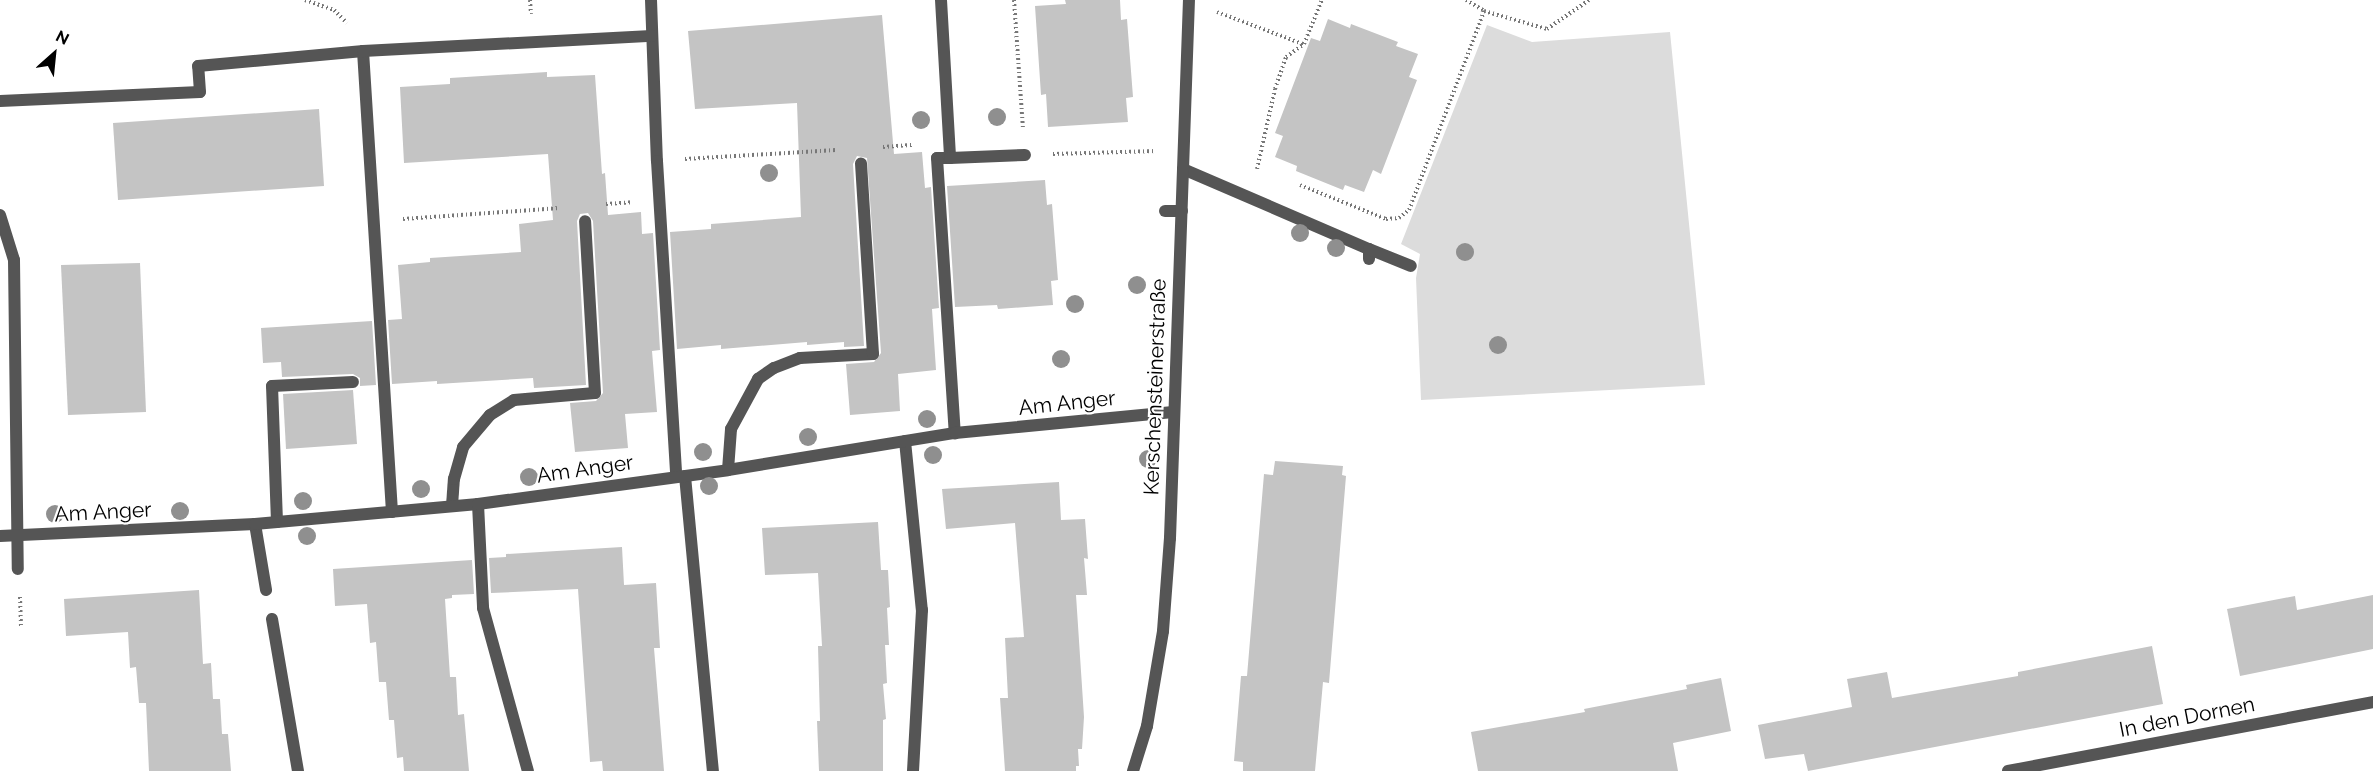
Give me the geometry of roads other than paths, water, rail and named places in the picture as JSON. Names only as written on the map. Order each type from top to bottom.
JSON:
[{"type":"street","points":[[651,0],[657,161],[680,476],[712,771]]},
{"type":"street","points":[[941,0],[950,158]]},
{"type":"street","name":"Kerschensteinerstraße","points":[[1133,771],[1147,726],[1163,631],[1170,538],[1189,1]]},
{"type":"street","points":[[0,101],[200,92],[198,66],[363,51],[652,36]]},
{"type":"street","points":[[363,51],[392,512]]},
{"type":"street","points":[[956,433],[937,158],[1025,155]]},
{"type":"street","points":[[728,470],[731,429],[758,379],[774,368],[800,358],[873,354],[861,163]]},
{"type":"street","points":[[1183,170],[1369,254],[1411,266]]},
{"type":"street","points":[[1267,206],[1267,219]]},
{"type":"street","points":[[1165,211],[1182,211]]},
{"type":"street","points":[[0,215],[14,260],[20,536],[18,569]]},
{"type":"street","points":[[452,506],[454,479],[463,447],[490,415],[514,400],[595,393],[585,221]]},
{"type":"street","points":[[276,522],[268,428],[272,386],[352,382]]},
{"type":"street","name":"Am Anger","points":[[0,536],[255,524],[477,504],[728,470],[956,433],[1173,412]]},
{"type":"street","points":[[905,441],[922,610],[913,771]]},
{"type":"street","points":[[477,504],[483,608],[528,771]]},
{"type":"street","points":[[255,524],[266,590]]},
{"type":"street","points":[[272,619],[298,771]]},
{"type":"street","name":"In den Dornen","points":[[2008,771],[2373,702]]}]
